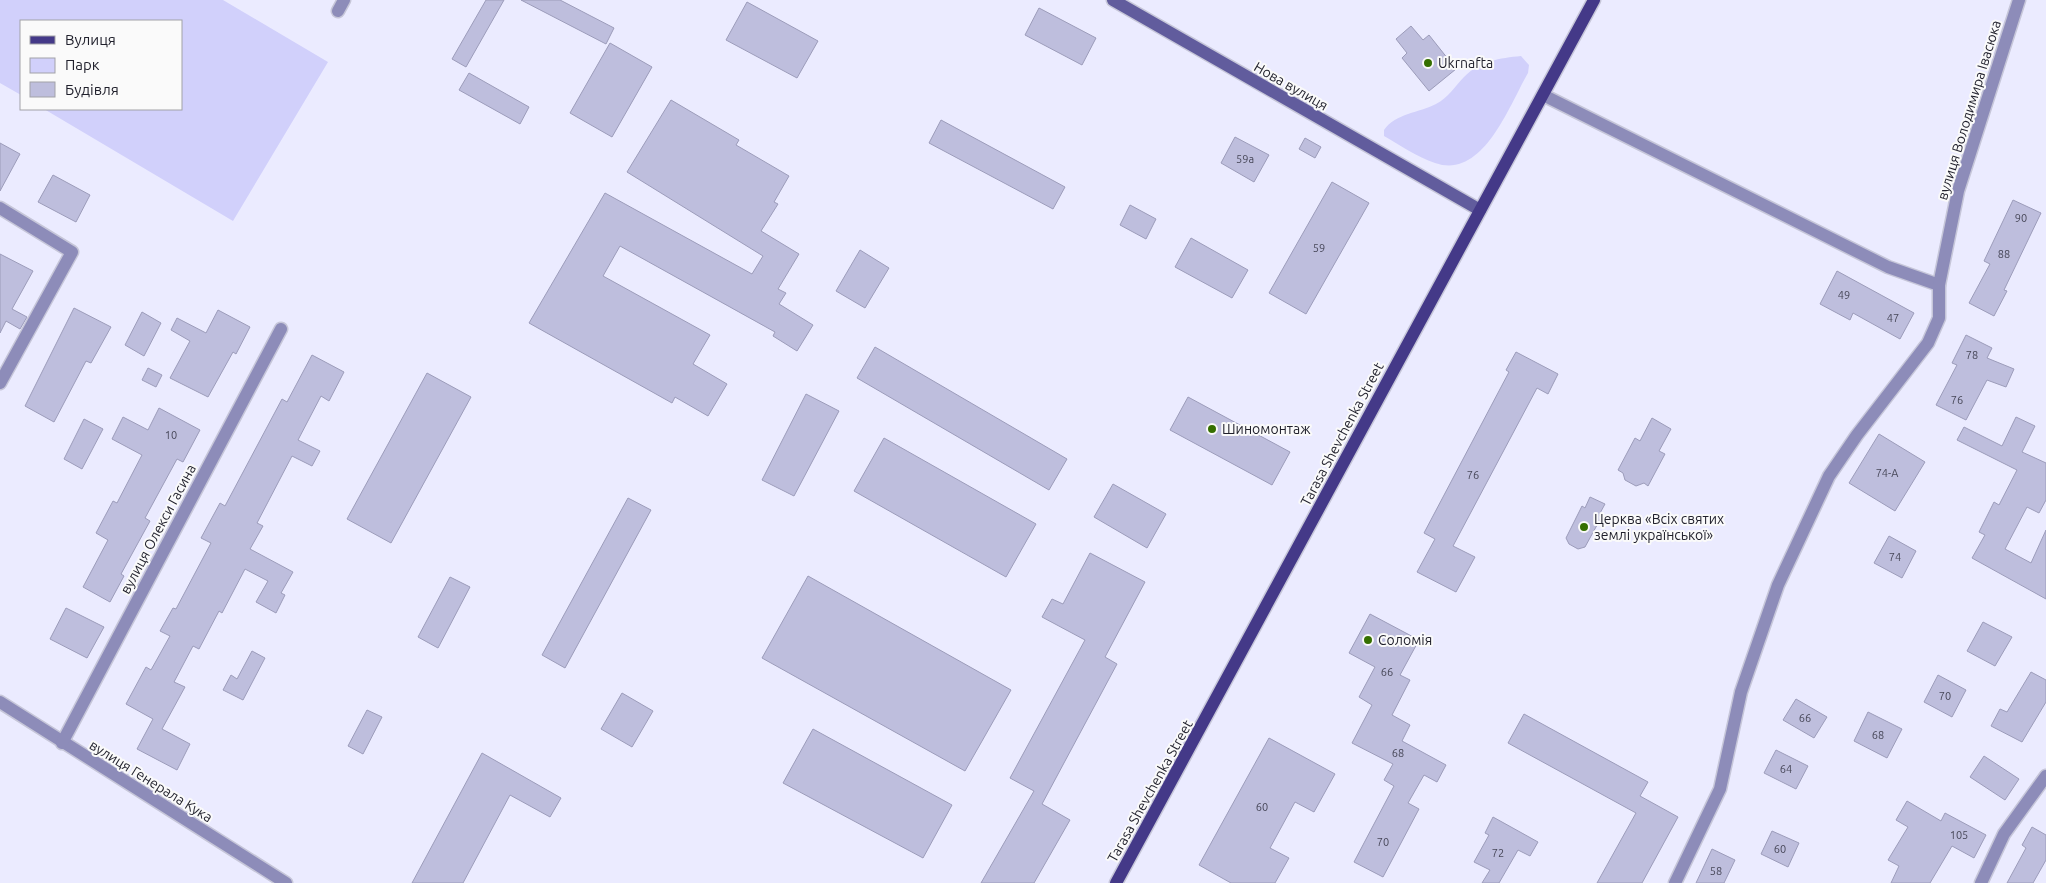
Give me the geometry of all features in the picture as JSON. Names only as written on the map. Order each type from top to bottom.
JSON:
[{"type":"main road","name":"Tarasa Shevchenka Street","points":[[1116,883],[1594,0]]},
{"type":"street","name":"Нова вулиця","points":[[1113,0],[1480,210]]},
{"type":"street","name":"вулиця Володимира Івасюка","points":[[1675,883],[1720,788],[1741,692],[1778,584],[1829,476],[1857,435],[1928,343],[1939,318],[1939,285],[1958,191],[2019,0]]},
{"type":"street","points":[[1543,95],[1888,267],[1939,285]]},
{"type":"street","points":[[0,208],[72,252],[0,384]]},
{"type":"street","name":"вулиця Олекси Гасина","points":[[62,743],[281,329]]},
{"type":"street","name":"вулиця Генерала Кука","points":[[0,702],[286,883]]},
{"type":"street","points":[[1981,883],[2004,834],[2046,776]]},
{"type":"green space","points":[[0,0],[223,0],[328,62],[233,221],[46,110],[182,110],[182,20],[20,20],[20,94],[0,83]]},
{"type":"green space","points":[[1521,56],[1529,65],[1528,73],[1492,137],[1481,151],[1467,161],[1452,165],[1435,163],[1384,136],[1384,130],[1389,124],[1440,101],[1477,67],[1498,59]]},
{"type":"building","points":[[486,0],[504,0],[466,67],[452,59]]},
{"type":"building","points":[[521,0],[560,0],[614,28],[606,44]]},
{"type":"building","points":[[747,2],[818,41],[797,78],[726,40]]},
{"type":"building","points":[[1039,8],[1096,38],[1082,65],[1025,35]]},
{"type":"building","points":[[1411,26],[1423,40],[1429,35],[1456,69],[1429,91],[1402,58],[1407,53],[1396,39]]},
{"type":"building","points":[[610,43],[652,67],[612,137],[570,113]]},
{"type":"building","points":[[469,73],[529,107],[520,124],[459,90]]},
{"type":"building","points":[[671,100],[739,140],[736,145],[789,176],[774,202],[778,204],[761,231],[799,254],[778,289],[786,293],[779,304],[813,325],[797,351],[773,336],[775,332],[620,246],[603,276],[710,335],[693,364],[727,384],[708,416],[675,397],[672,403],[529,323],[605,193],[752,274],[763,256],[627,172]]},
{"type":"building","points":[[941,120],[1065,187],[1053,209],[929,143]]},
{"type":"building","points":[[1235,137],[1269,155],[1254,182],[1221,163]]},
{"type":"building","points":[[1305,138],[1321,147],[1315,158],[1299,149]]},
{"type":"building","points":[[0,143],[20,154],[0,191]]},
{"type":"building","points":[[53,175],[90,195],[76,222],[38,202]]},
{"type":"building","points":[[1332,182],[1369,203],[1306,314],[1269,293]]},
{"type":"building","points":[[2013,200],[2041,213],[2004,290],[2007,291],[1994,316],[1969,303],[1990,264],[1984,261]]},
{"type":"building","points":[[1130,205],[1156,219],[1146,239],[1120,225]]},
{"type":"building","points":[[1191,238],[1248,270],[1232,298],[1175,267]]},
{"type":"building","points":[[860,250],[889,268],[865,308],[836,291]]},
{"type":"building","points":[[0,254],[33,271],[12,309],[27,317],[20,329],[6,321],[0,333]]},
{"type":"building","points":[[1837,271],[1914,313],[1900,339],[1853,313],[1850,320],[1820,304]]},
{"type":"building","points":[[74,308],[111,327],[91,363],[86,361],[54,422],[25,406]]},
{"type":"building","points":[[218,310],[250,327],[236,354],[233,352],[208,397],[170,378],[190,341],[171,330],[177,318],[206,333]]},
{"type":"building","points":[[142,312],[161,323],[144,356],[125,345]]},
{"type":"building","points":[[1966,335],[1992,348],[1987,358],[2014,369],[2006,387],[1987,380],[1966,420],[1936,405],[1957,365],[1952,363]]},
{"type":"building","points":[[875,347],[1067,459],[1049,490],[857,378]]},
{"type":"building","points":[[1516,352],[1558,374],[1548,394],[1537,388],[1453,546],[1475,557],[1456,592],[1417,572],[1435,539],[1424,533],[1509,372],[1506,370]]},
{"type":"building","points":[[312,355],[344,372],[329,401],[321,396],[298,440],[320,451],[312,466],[292,456],[257,523],[263,526],[250,549],[293,572],[281,593],[285,595],[276,613],[256,602],[268,581],[245,569],[222,613],[219,611],[199,649],[193,646],[174,682],[185,687],[162,729],[190,744],[177,770],[137,749],[153,719],[126,704],[146,667],[151,670],[170,636],[160,631],[173,608],[176,609],[211,543],[201,538],[220,503],[225,506],[282,399],[287,402]]},
{"type":"building","points":[[148,368],[162,375],[156,387],[142,380]]},
{"type":"building","points":[[427,373],[471,397],[391,543],[347,519]]},
{"type":"building","points":[[806,394],[839,411],[794,496],[762,480]]},
{"type":"building","points":[[1188,397],[1290,452],[1272,485],[1170,430]]},
{"type":"building","points":[[159,408],[200,430],[183,462],[177,459],[145,518],[150,521],[121,574],[124,576],[110,602],[83,587],[108,540],[96,533],[113,501],[117,503],[142,455],[112,439],[123,417],[148,430]]},
{"type":"building","points":[[2016,417],[2035,426],[2022,452],[2046,463],[2046,500],[2039,513],[2027,507],[2005,549],[2031,563],[2046,530],[2046,599],[1972,558],[1985,535],[1979,532],[1994,502],[1999,505],[2017,470],[1957,440],[1964,427],[2002,446]]},
{"type":"building","points":[[1652,418],[1671,429],[1659,451],[1665,454],[1648,486],[1644,483],[1636,486],[1625,480],[1623,473],[1618,470],[1635,438],[1640,441]]},
{"type":"building","points":[[84,419],[103,429],[82,469],[64,459]]},
{"type":"building","points":[[1879,434],[1925,462],[1895,511],[1849,483]]},
{"type":"building","points":[[884,438],[1036,524],[1006,577],[854,491]]},
{"type":"building","points":[[1113,484],[1166,514],[1147,548],[1094,517]]},
{"type":"building","name":"Церква «Всіх святих землі української»","points":[[1590,497],[1605,504],[1599,515],[1602,516],[1585,547],[1578,549],[1569,544],[1566,538],[1582,506],[1585,508]]},
{"type":"building","points":[[628,498],[651,510],[565,668],[542,655]]},
{"type":"building","points":[[1889,536],[1916,551],[1902,578],[1874,563]]},
{"type":"building","points":[[1090,553],[1145,582],[1105,657],[1117,664],[1042,804],[1070,820],[1034,883],[981,883],[1034,791],[1010,778],[1085,640],[1042,617],[1052,599],[1063,604]]},
{"type":"building","points":[[808,576],[1011,690],[965,771],[762,658]]},
{"type":"building","points":[[450,577],[470,587],[438,648],[418,637]]},
{"type":"building","points":[[66,608],[104,627],[87,658],[50,639]]},
{"type":"building","points":[[1370,614],[1419,640],[1400,675],[1410,680],[1392,715],[1410,725],[1402,741],[1446,765],[1437,782],[1424,775],[1408,803],[1419,809],[1383,877],[1354,862],[1394,786],[1384,780],[1393,764],[1352,743],[1372,705],[1359,697],[1375,667],[1349,653]]},
{"type":"building","points":[[1983,622],[2012,637],[1995,666],[1967,651]]},
{"type":"building","points":[[252,651],[265,658],[243,700],[223,690],[231,675],[237,679]]},
{"type":"building","points":[[2031,672],[2046,680],[2046,702],[2022,742],[1991,726],[2000,709],[2007,712]]},
{"type":"building","points":[[1938,675],[1966,690],[1952,717],[1924,702]]},
{"type":"building","points":[[622,693],[653,711],[632,747],[601,729]]},
{"type":"building","points":[[1796,699],[1827,717],[1814,738],[1783,720]]},
{"type":"building","points":[[367,710],[382,717],[363,754],[348,746]]},
{"type":"building","points":[[1868,712],[1902,729],[1887,758],[1854,741]]},
{"type":"building","points":[[1524,714],[1648,782],[1640,796],[1678,817],[1642,883],[1597,883],[1636,813],[1508,743]]},
{"type":"building","points":[[813,729],[952,805],[923,858],[783,783]]},
{"type":"building","points":[[1269,738],[1335,774],[1314,812],[1295,802],[1270,848],[1289,858],[1275,883],[1231,883],[1199,865]]},
{"type":"building","points":[[1776,750],[1808,766],[1796,789],[1764,773]]},
{"type":"building","points":[[482,753],[561,798],[550,817],[510,795],[463,883],[412,883]]},
{"type":"building","points":[[1984,756],[2019,779],[2005,800],[1970,777]]},
{"type":"building","points":[[1907,801],[1941,821],[1945,813],[1986,835],[1974,858],[1952,846],[1930,883],[1891,883],[1899,866],[1888,860],[1908,827],[1896,820]]},
{"type":"building","points":[[1493,817],[1538,842],[1530,856],[1518,850],[1499,883],[1482,883],[1490,870],[1474,862],[1489,835],[1485,833]]},
{"type":"building","points":[[2032,827],[2046,835],[2046,860],[2033,883],[2007,883],[2026,848],[2022,845]]},
{"type":"building","points":[[1772,831],[1799,843],[1788,867],[1761,854]]},
{"type":"building","points":[[1712,849],[1735,860],[1724,883],[1696,883]]},
{"type":"place","name":"Ukrnafta","points":[[1428,63]]},
{"type":"place","name":"Шиномонтаж","points":[[1212,429]]},
{"type":"place","name":"Церква «Всіх святих землі української»","points":[[1584,527]]},
{"type":"place","name":"Соломiя","points":[[1368,640]]}]
